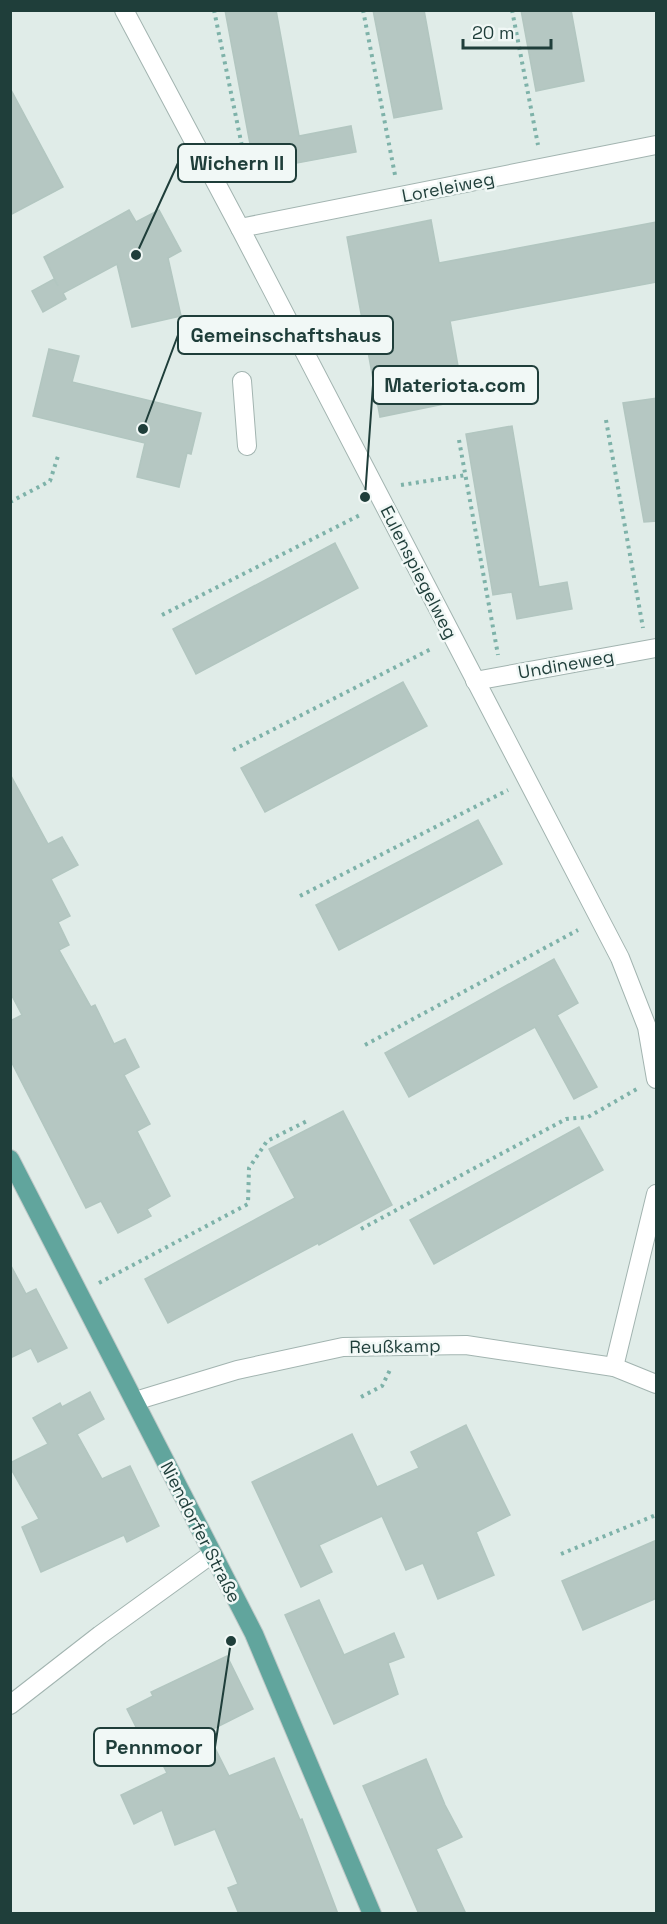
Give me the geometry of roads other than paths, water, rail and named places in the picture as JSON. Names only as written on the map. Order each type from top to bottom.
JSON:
[{"type":"main road","name":"Niendorfer Straße","points":[[10,1160],[254,1634],[372,1914]]},
{"type":"street","name":"Eulenspiegelweg","points":[[124,10],[621,958],[647,1027],[650,1082]]},
{"type":"street","name":"Loreleiweg","points":[[240,228],[657,145]]},
{"type":"street","points":[[242,381],[247,446]]},
{"type":"street","name":"Undineweg","points":[[475,681],[652,649]]},
{"type":"street","points":[[614,1366],[657,1194]]},
{"type":"street","name":"Reußkamp","points":[[135,1401],[237,1370],[343,1347],[466,1345],[614,1366],[657,1384]]},
{"type":"street","points":[[10,1706],[100,1635],[212,1554]]},
{"type":"place","name":"Wichern II","points":[[136,255]]},
{"type":"place","name":"Gemeinschaftshaus","points":[[143,429]]},
{"type":"place","name":"Materiota.com","points":[[365,497]]},
{"type":"place","name":"Pennmoor","points":[[231,1641]]}]
